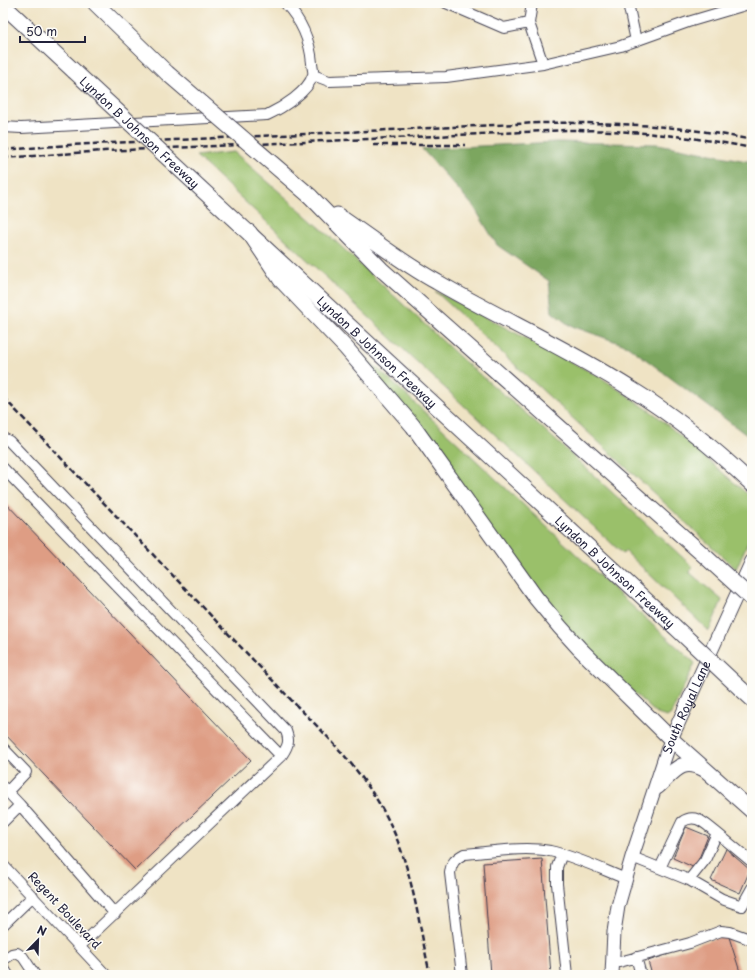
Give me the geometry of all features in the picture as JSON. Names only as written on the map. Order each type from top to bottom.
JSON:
[{"type":"highway","points":[[95,3],[167,73],[310,196],[381,269],[752,599]]},
{"type":"highway","name":"Lyndon B Johnson Freeway","points":[[3,5],[747,694]]},
{"type":"highway","points":[[310,196],[435,281],[632,389],[673,417],[707,444],[752,484]]},
{"type":"highway","points":[[249,232],[281,280],[346,348],[413,426],[532,592],[560,627],[579,648],[671,738],[752,811]]},
{"type":"highway","points":[[657,787],[676,768],[686,764],[694,764],[709,771]]},
{"type":"main road","name":"South Royal Lane","points":[[612,970],[614,932],[618,906],[632,857],[657,787],[671,738],[752,561]]},
{"type":"street","points":[[3,127],[21,128],[267,115],[291,101],[305,88],[313,75],[311,55],[304,29],[295,13],[285,3]]},
{"type":"street","points":[[446,3],[504,28],[529,23]]},
{"type":"street","points":[[532,3],[529,23],[542,64]]},
{"type":"street","points":[[628,3],[636,41]]},
{"type":"street","points":[[313,75],[328,81],[446,77],[542,64],[621,46],[688,22],[752,3]]},
{"type":"street","points":[[3,438],[9,441],[286,731],[289,739],[287,747],[280,756],[80,946]]},
{"type":"street","points":[[3,468],[280,756]]},
{"type":"street","points":[[3,748],[26,772],[5,790],[20,805],[115,914]]},
{"type":"street","points":[[3,822],[20,805]]},
{"type":"street","points":[[660,868],[682,822],[687,818],[694,817],[701,820],[752,862]]},
{"type":"street","points":[[689,880],[705,860],[717,834]]},
{"type":"street","points":[[462,975],[450,873],[451,866],[456,858],[464,854],[534,850],[575,857],[626,879]]},
{"type":"street","points":[[562,854],[557,867],[557,884],[567,975]]},
{"type":"street","points":[[632,857],[689,880],[722,899],[742,906],[752,888]]},
{"type":"street","name":"Regent Boulevard","points":[[3,864],[106,975]]},
{"type":"street","points":[[3,925],[33,896]]},
{"type":"street","points":[[612,970],[636,957],[690,943],[721,931],[730,932],[752,940]]},
{"type":"street","points":[[3,960],[12,954],[17,953],[23,957],[36,975]]},
{"type":"street","points":[[636,957],[641,975]]},
{"type":"street","points":[[3,967],[8,975]]},
{"type":"green space","points":[[556,142],[658,144],[752,162],[752,439],[628,346],[569,325],[552,312],[549,281],[497,245],[474,207],[422,149]]},
{"type":"green space","points":[[234,152],[333,239],[464,361],[537,423],[693,567],[689,572],[722,600],[709,631],[625,551],[623,554],[196,156]]},
{"type":"green space","points":[[435,291],[600,377],[656,415],[752,498],[752,533],[736,569]]},
{"type":"green space","points":[[363,355],[611,587],[695,663],[671,714],[667,717],[657,714],[589,652],[550,610],[360,358]]},
{"type":"building","points":[[3,500],[251,760],[135,870],[3,732]]},
{"type":"building","points":[[686,827],[708,836],[695,868],[673,858]]},
{"type":"building","points":[[726,849],[750,870],[740,893],[711,880]]},
{"type":"building","points":[[542,859],[551,975],[491,975],[483,863]]},
{"type":"building","points":[[728,934],[741,975],[652,975],[648,961]]},
{"type":"railway","points":[[3,150],[69,145],[538,123],[593,123],[672,128],[752,140]]},
{"type":"railway","points":[[3,158],[104,151],[568,130],[660,134],[752,148]]},
{"type":"railway","points":[[373,145],[465,145]]},
{"type":"railway","points":[[3,397],[329,738],[358,772],[382,809],[393,829],[401,850],[414,896],[430,975]]}]
